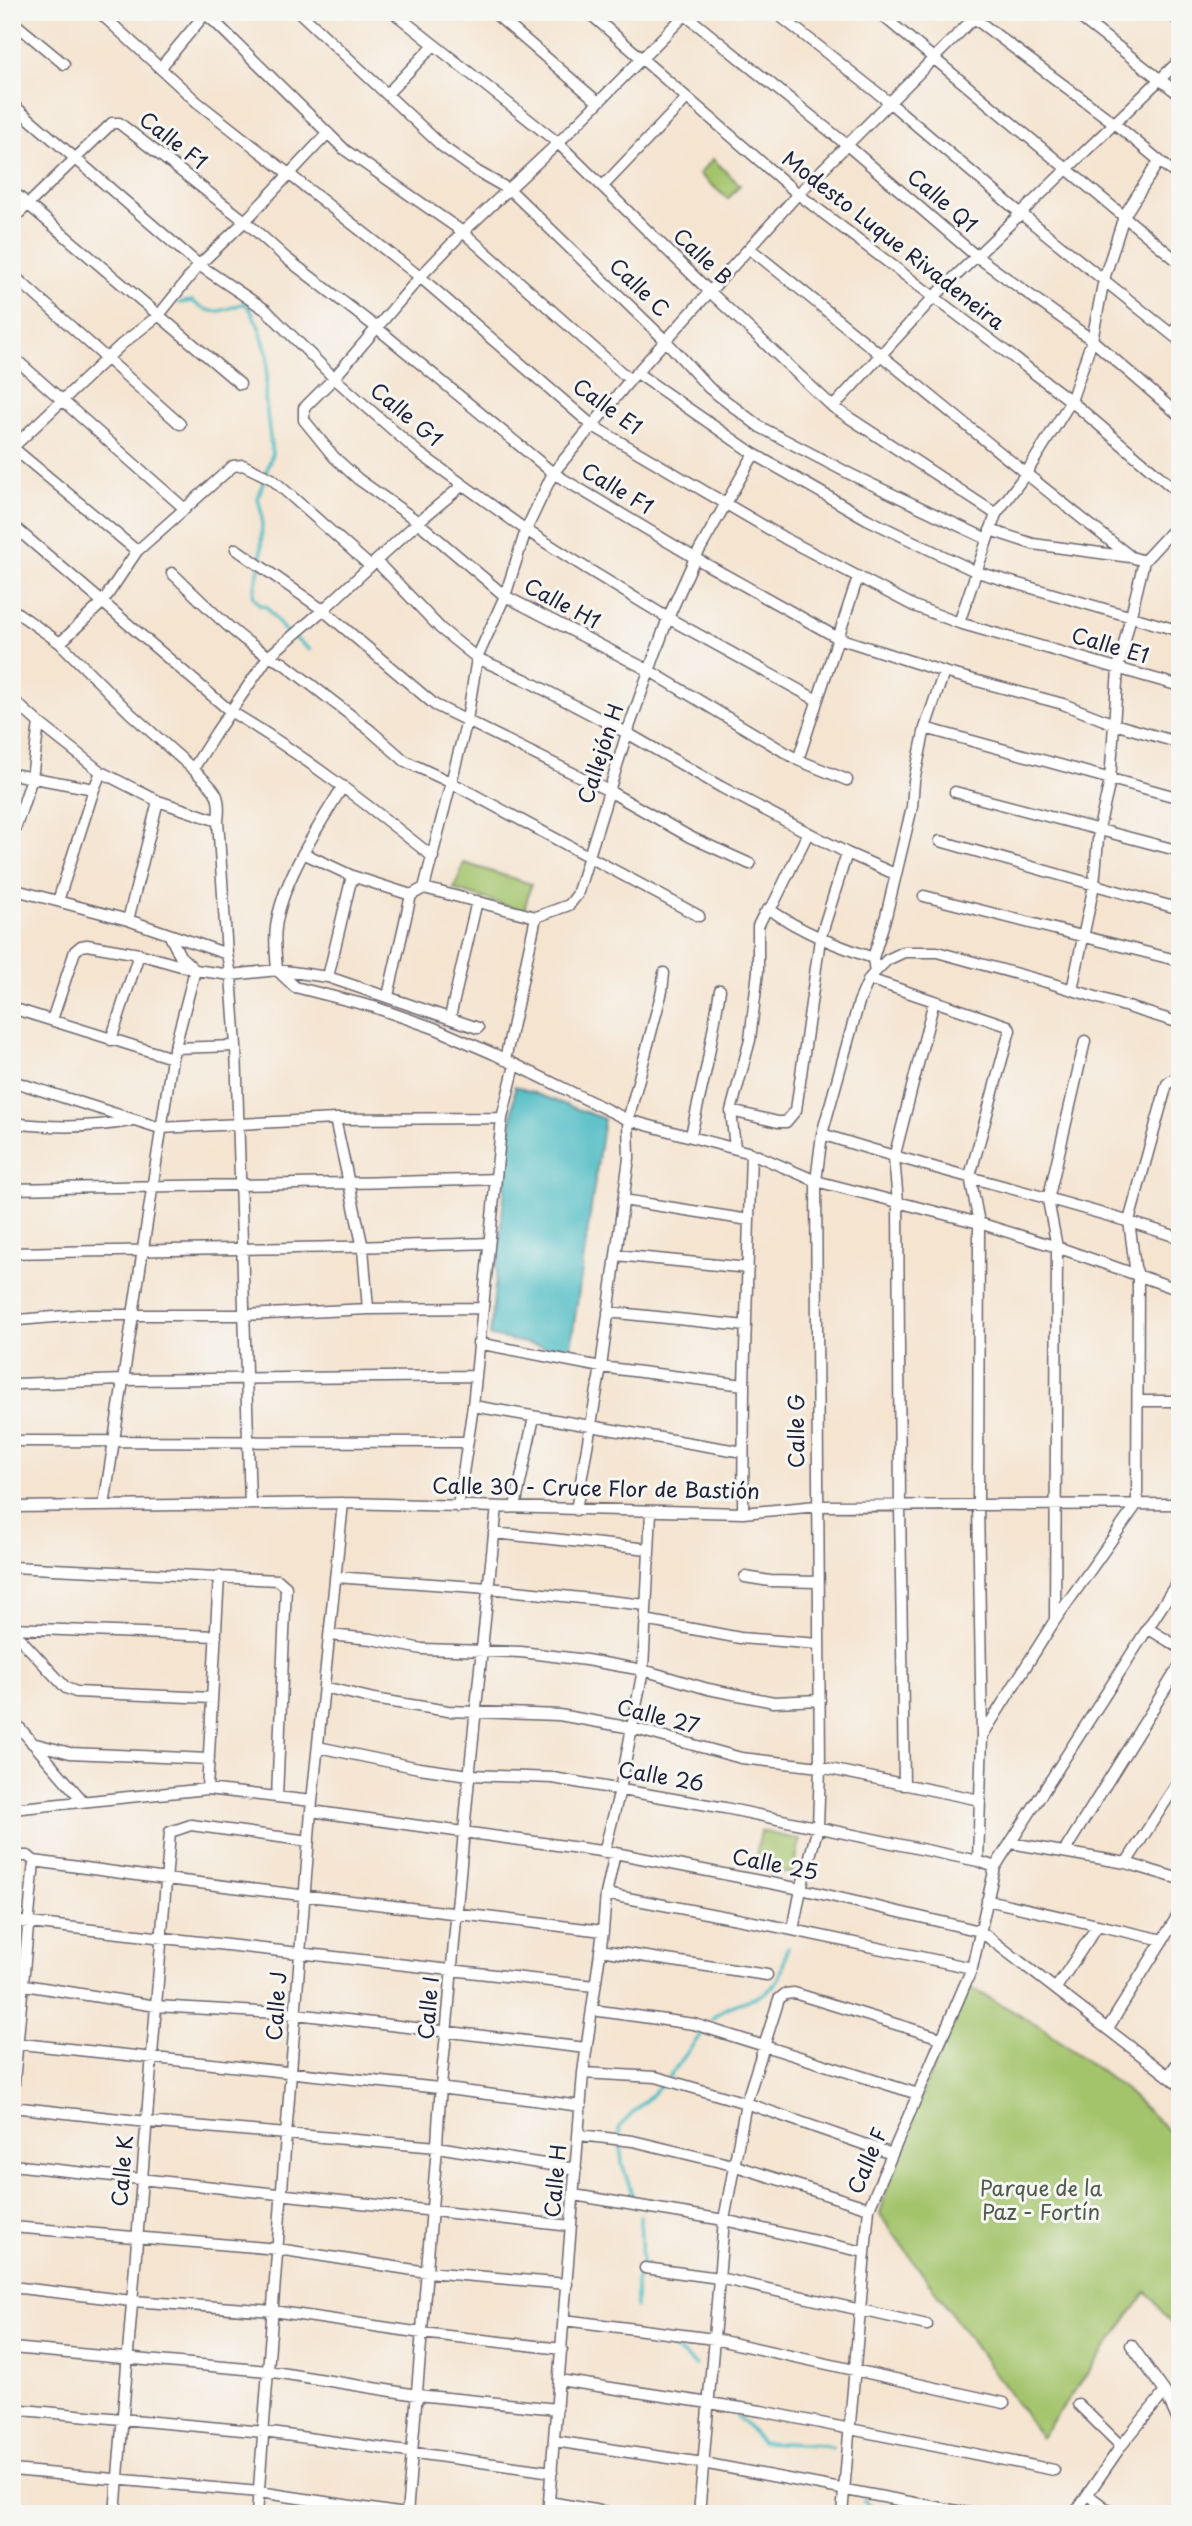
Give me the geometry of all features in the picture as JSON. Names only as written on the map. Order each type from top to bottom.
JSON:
[{"type":"street","name":"Calle E1","points":[[100,12],[197,102],[420,277],[593,426],[725,503],[914,606],[959,623],[1180,686]]},
{"type":"street","points":[[216,23],[226,12]]},
{"type":"street","name":"Calle C","points":[[299,12],[443,147],[478,172],[510,190],[666,341],[709,388],[760,427],[850,474],[989,534],[1033,544],[1131,557]]},
{"type":"street","name":"Calle B","points":[[393,12],[558,143],[709,291],[833,407],[996,514]]},
{"type":"street","points":[[493,12],[598,102]]},
{"type":"street","name":"Modesto Luque Rivadeneira","points":[[588,12],[798,194],[1071,401],[1180,494]]},
{"type":"street","points":[[775,12],[890,102],[1020,214],[1176,337],[1180,322]]},
{"type":"street","points":[[878,12],[1180,263]]},
{"type":"street","points":[[1073,12],[1180,95]]},
{"type":"street","points":[[1170,12],[1180,23]]},
{"type":"street","points":[[161,67],[204,13],[345,149],[463,232],[634,377],[754,454],[867,519],[977,572],[1180,631]]},
{"type":"street","points":[[334,378],[420,277],[463,232],[558,143],[685,13]]},
{"type":"street","name":"Calle Q1","points":[[685,13],[847,145],[976,256],[1092,340],[1180,416]]},
{"type":"street","points":[[424,888],[467,720],[477,658],[505,596],[526,530],[553,473],[709,291],[798,194],[934,58],[973,14],[1114,123],[1180,178]]},
{"type":"street","points":[[12,20],[64,64]]},
{"type":"street","points":[[387,94],[433,46]]},
{"type":"street","points":[[833,407],[933,298],[1180,60]]},
{"type":"street","points":[[603,186],[687,98]]},
{"type":"street","name":"Calle G1","points":[[12,104],[199,265],[266,310],[334,378],[419,453],[526,530],[668,618],[817,700]]},
{"type":"street","name":"Calle F1","points":[[74,160],[111,123],[116,122],[245,221],[286,258],[377,328],[553,473],[695,558],[838,638],[1180,743]]},
{"type":"street","points":[[136,551],[12,448],[107,358],[159,315],[199,265],[289,176],[328,133]]},
{"type":"street","points":[[12,220],[74,160]]},
{"type":"street","points":[[959,623],[996,514],[1026,475],[1071,401],[1092,340],[1104,279],[1124,216],[1159,161]]},
{"type":"street","points":[[12,191],[240,384]]},
{"type":"street","points":[[749,248],[882,354],[1026,475],[1131,557],[1144,561]]},
{"type":"street","points":[[12,274],[180,424]]},
{"type":"street","points":[[12,356],[185,509]]},
{"type":"street","name":"Calle H1","points":[[334,378],[304,408],[304,420],[307,424],[334,457],[358,479],[418,522],[505,596],[650,671],[798,760],[847,780]]},
{"type":"street","name":"Callejón H","points":[[536,918],[569,905],[577,895],[627,733],[668,618],[695,558],[754,454]]},
{"type":"street","points":[[60,643],[102,603],[136,551],[233,466],[243,465],[272,479],[373,563],[440,629],[477,658],[524,679],[627,733],[808,833],[895,874]]},
{"type":"street","points":[[193,769],[268,657],[463,485]]},
{"type":"street","points":[[1072,989],[1094,885],[1099,828],[1110,781],[1118,669],[1144,561],[1180,522]]},
{"type":"street","points":[[12,524],[230,711],[269,734],[343,786],[433,857]]},
{"type":"street","points":[[236,549],[323,610],[435,705],[609,791],[690,837],[750,864]]},
{"type":"street","points":[[172,573],[268,657],[283,663],[405,761],[452,783],[699,916]]},
{"type":"street","points":[[798,760],[858,577]]},
{"type":"street","points":[[12,609],[60,643],[130,713],[193,769],[213,789],[220,803],[218,821],[236,1046],[250,1504]]},
{"type":"street","name":"Calle G","points":[[793,1930],[818,1827],[820,1767],[816,1181],[822,1134],[859,1002],[872,975],[873,958],[912,807],[914,781],[925,728],[944,672]]},
{"type":"street","points":[[12,699],[101,772],[158,801],[218,821]]},
{"type":"street","points":[[12,838],[32,778],[39,723]]},
{"type":"street","points":[[925,728],[1110,781],[1180,798]]},
{"type":"street","points":[[58,901],[101,772]]},
{"type":"street","points":[[12,774],[94,789]]},
{"type":"street","points":[[343,786],[303,853],[277,920],[277,971],[295,987],[374,1007],[434,1028],[628,1120],[751,1153],[816,1181],[979,1223],[1057,1247],[1180,1290]]},
{"type":"street","points":[[955,792],[1180,851]]},
{"type":"street","points":[[128,920],[158,801]]},
{"type":"street","points":[[735,1148],[731,1111],[750,1040],[758,971],[757,932],[760,920],[769,909],[808,833]]},
{"type":"street","points":[[940,841],[1180,909]]},
{"type":"street","points":[[303,853],[352,876],[411,895],[424,888],[536,918],[502,1118],[473,1406],[458,1507]]},
{"type":"street","points":[[731,1111],[786,1122],[796,1110],[820,940],[847,853]]},
{"type":"street","points":[[328,977],[352,876]]},
{"type":"street","points":[[12,889],[128,920],[227,954]]},
{"type":"street","points":[[388,996],[411,895]]},
{"type":"street","points":[[924,896],[1180,961]]},
{"type":"street","points":[[450,1017],[477,901]]},
{"type":"street","points":[[769,909],[820,940],[873,958]]},
{"type":"street","points":[[170,936],[180,956],[195,970]]},
{"type":"street","points":[[52,1020],[75,951],[80,946],[87,945],[139,954],[195,970],[231,975],[277,971],[328,977],[478,1028]]},
{"type":"street","points":[[978,1861],[982,1736],[978,1504],[979,1223],[970,1176],[1010,1030],[1008,1026],[872,975],[887,960],[905,952],[937,952],[1072,989],[1180,1023]]},
{"type":"street","points":[[111,1041],[139,954]]},
{"type":"street","points":[[104,1506],[160,1128],[173,1053],[195,970]]},
{"type":"street","points":[[576,1510],[601,1367],[629,1158],[628,1120],[662,991],[664,973]]},
{"type":"street","points":[[691,1135],[720,989]]},
{"type":"street","points":[[904,1785],[898,1202],[894,1158],[934,1000]]},
{"type":"street","points":[[12,1009],[111,1041],[173,1053],[236,1046]]},
{"type":"street","points":[[1055,1620],[1057,1247],[1048,1200],[1086,1041]]},
{"type":"street","points":[[982,1736],[1055,1620],[1137,1504],[1138,1275],[1129,1221],[1167,1084],[1176,1080]]},
{"type":"street","points":[[12,1081],[160,1128],[335,1119],[502,1118]]},
{"type":"street","points":[[335,1119],[363,1248],[368,1309]]},
{"type":"street","points":[[12,1123],[55,1128],[102,1126],[134,1120]]},
{"type":"street","points":[[822,1134],[894,1158],[970,1176],[1180,1238]]},
{"type":"street","points":[[743,1513],[751,1153]]},
{"type":"street","points":[[12,1189],[152,1185],[348,1185],[495,1179]]},
{"type":"street","points":[[623,1200],[749,1220]]},
{"type":"street","points":[[12,1253],[363,1248],[489,1243]]},
{"type":"street","points":[[616,1255],[748,1268]]},
{"type":"street","points":[[18,1320],[78,1315],[244,1315],[368,1309],[482,1308]]},
{"type":"street","points":[[608,1312],[746,1326]]},
{"type":"street","points":[[478,1343],[601,1367],[744,1385]]},
{"type":"street","points":[[16,1384],[123,1380],[475,1376]]},
{"type":"street","points":[[1138,1401],[1180,1401]]},
{"type":"street","points":[[473,1406],[743,1452]]},
{"type":"street","points":[[515,1507],[534,1417]]},
{"type":"street","points":[[12,1441],[467,1442]]},
{"type":"street","name":"Calle 30 - Cruce Flor de Bastión","points":[[12,1507],[343,1503],[743,1513],[817,1506],[1180,1504]]},
{"type":"street","name":"Calle J","points":[[257,2514],[309,1841],[343,1503]]},
{"type":"street","name":"Calle I","points":[[406,2514],[432,2212],[439,2088],[447,2032],[463,1833],[497,1507]]},
{"type":"street","name":"Calle H","points":[[549,2508],[583,2073],[603,1931],[609,1853],[643,1670],[651,1512]]},
{"type":"street","points":[[494,1533],[649,1549]]},
{"type":"street","points":[[12,1567],[278,1580],[286,1587],[277,1797]]},
{"type":"street","points":[[207,1789],[219,1576]]},
{"type":"street","points":[[335,1577],[489,1588],[646,1605]]},
{"type":"street","points":[[746,1577],[818,1582]]},
{"type":"street","name":"Calle F","points":[[842,2514],[869,2208],[972,1968],[995,1867],[1180,1578]]},
{"type":"street","points":[[645,1620],[740,1638],[819,1644]]},
{"type":"street","points":[[1147,1628],[1180,1648]]},
{"type":"street","points":[[12,1629],[216,1636]]},
{"type":"street","points":[[12,1629],[66,1688],[76,1692],[212,1698]]},
{"type":"street","points":[[329,1635],[372,1639],[422,1649],[521,1652],[643,1670],[708,1689],[774,1702],[820,1700]]},
{"type":"street","points":[[1063,1852],[1180,1665]]},
{"type":"street","name":"Calle 27","points":[[324,1687],[374,1699],[448,1711],[559,1715],[632,1728],[741,1758],[820,1767],[980,1800]]},
{"type":"street","points":[[12,1719],[83,1801]]},
{"type":"street","points":[[32,1743],[70,1753],[209,1759]]},
{"type":"street","name":"Calle 26","points":[[318,1747],[418,1768],[469,1775],[553,1778],[725,1808],[978,1861],[995,1867]]},
{"type":"street","points":[[1126,1863],[1180,1779]]},
{"type":"street","name":"Calle 25","points":[[14,1806],[207,1789],[277,1797],[312,1806],[463,1833],[609,1853],[801,1889],[980,1931],[1180,2085]]},
{"type":"street","name":"Calle K","points":[[115,2514],[170,1832],[191,1825],[309,1841]]},
{"type":"street","points":[[1011,1843],[1126,1863],[1180,1879]]},
{"type":"street","points":[[12,1856],[29,1856],[34,1861],[166,1880],[603,1931]]},
{"type":"street","points":[[34,1861],[29,1923],[18,1984],[12,2105],[146,2122],[437,2147],[576,2169]]},
{"type":"street","points":[[606,1895],[793,1930],[972,1968]]},
{"type":"street","points":[[987,1900],[1163,1940]]},
{"type":"street","points":[[1108,2028],[1180,1912]]},
{"type":"street","points":[[12,1921],[594,1986]]},
{"type":"street","points":[[1056,1989],[1098,1925]]},
{"type":"street","points":[[600,1950],[767,1975]]},
{"type":"street","points":[[18,1984],[156,2006],[296,2014],[586,2048]]},
{"type":"street","points":[[699,2514],[724,2220],[746,2103],[766,2047],[779,1999],[785,1993],[794,1993],[942,2038]]},
{"type":"street","points":[[592,2010],[694,2024],[918,2094]]},
{"type":"street","points":[[15,2043],[439,2088],[581,2106]]},
{"type":"street","points":[[1169,2076],[1180,2059]]},
{"type":"street","points":[[583,2073],[656,2077],[746,2103],[892,2154]]},
{"type":"street","points":[[579,2135],[633,2141],[733,2165],[869,2208]]},
{"type":"street","points":[[12,2165],[571,2227]]},
{"type":"street","points":[[574,2195],[724,2220],[864,2252]]},
{"type":"street","points":[[12,2227],[278,2249],[427,2272],[567,2284]]},
{"type":"street","points":[[645,2268],[719,2278],[927,2325]]},
{"type":"street","points":[[12,2287],[132,2301],[273,2311],[422,2333],[562,2348]]},
{"type":"street","points":[[564,2320],[714,2339],[1004,2403]]},
{"type":"street","points":[[1131,2345],[1164,2392],[1180,2425]]},
{"type":"street","points":[[12,2348],[268,2371],[417,2395],[557,2409]]},
{"type":"street","points":[[559,2380],[708,2403],[1054,2470]]},
{"type":"street","points":[[1074,2514],[1121,2446],[1164,2392]]},
{"type":"street","points":[[1078,2404],[1121,2446]]},
{"type":"street","points":[[12,2409],[264,2432],[552,2472]]},
{"type":"street","points":[[554,2441],[703,2463],[972,2514]]},
{"type":"street","points":[[12,2470],[259,2493],[406,2514]]},
{"type":"street","points":[[1087,2495],[1113,2514]]},
{"type":"street","points":[[549,2508],[617,2514]]},
{"type":"green space","points":[[713,159],[740,185],[728,199],[699,174]]},
{"type":"green space","points":[[464,863],[531,884],[524,911],[454,889]]},
{"type":"green space","points":[[761,1831],[800,1840],[793,1874],[754,1865]]},
{"type":"green space","name":"Parque de la Paz - Fortín","points":[[971,1988],[1040,2026],[1124,2089],[1180,2141],[1180,2320],[1174,2328],[1147,2291],[1041,2437],[880,2215],[908,2128]]},
{"type":"water","points":[[515,1086],[604,1119],[570,1352],[490,1336]]},
{"type":"waterway","points":[[179,303],[192,301],[211,311],[229,309],[244,303],[259,327],[268,356],[265,398],[272,454],[258,498],[262,515],[261,559],[253,596],[260,605],[267,607],[283,629],[310,650]]},
{"type":"waterway","points":[[712,2019],[719,2012],[755,1998],[771,1988],[780,1977],[787,1948]]},
{"type":"waterway","points":[[669,2077],[701,2034]]},
{"type":"waterway","points":[[633,2197],[622,2164],[619,2127],[663,2083]]},
{"type":"waterway","points":[[636,2308],[636,2286],[642,2262],[640,2216]]},
{"type":"waterway","points":[[665,2342],[696,2365]]},
{"type":"waterway","points":[[737,2416],[762,2442],[823,2445],[832,2448]]},
{"type":"waterway","points":[[864,2500],[878,2514]]}]
